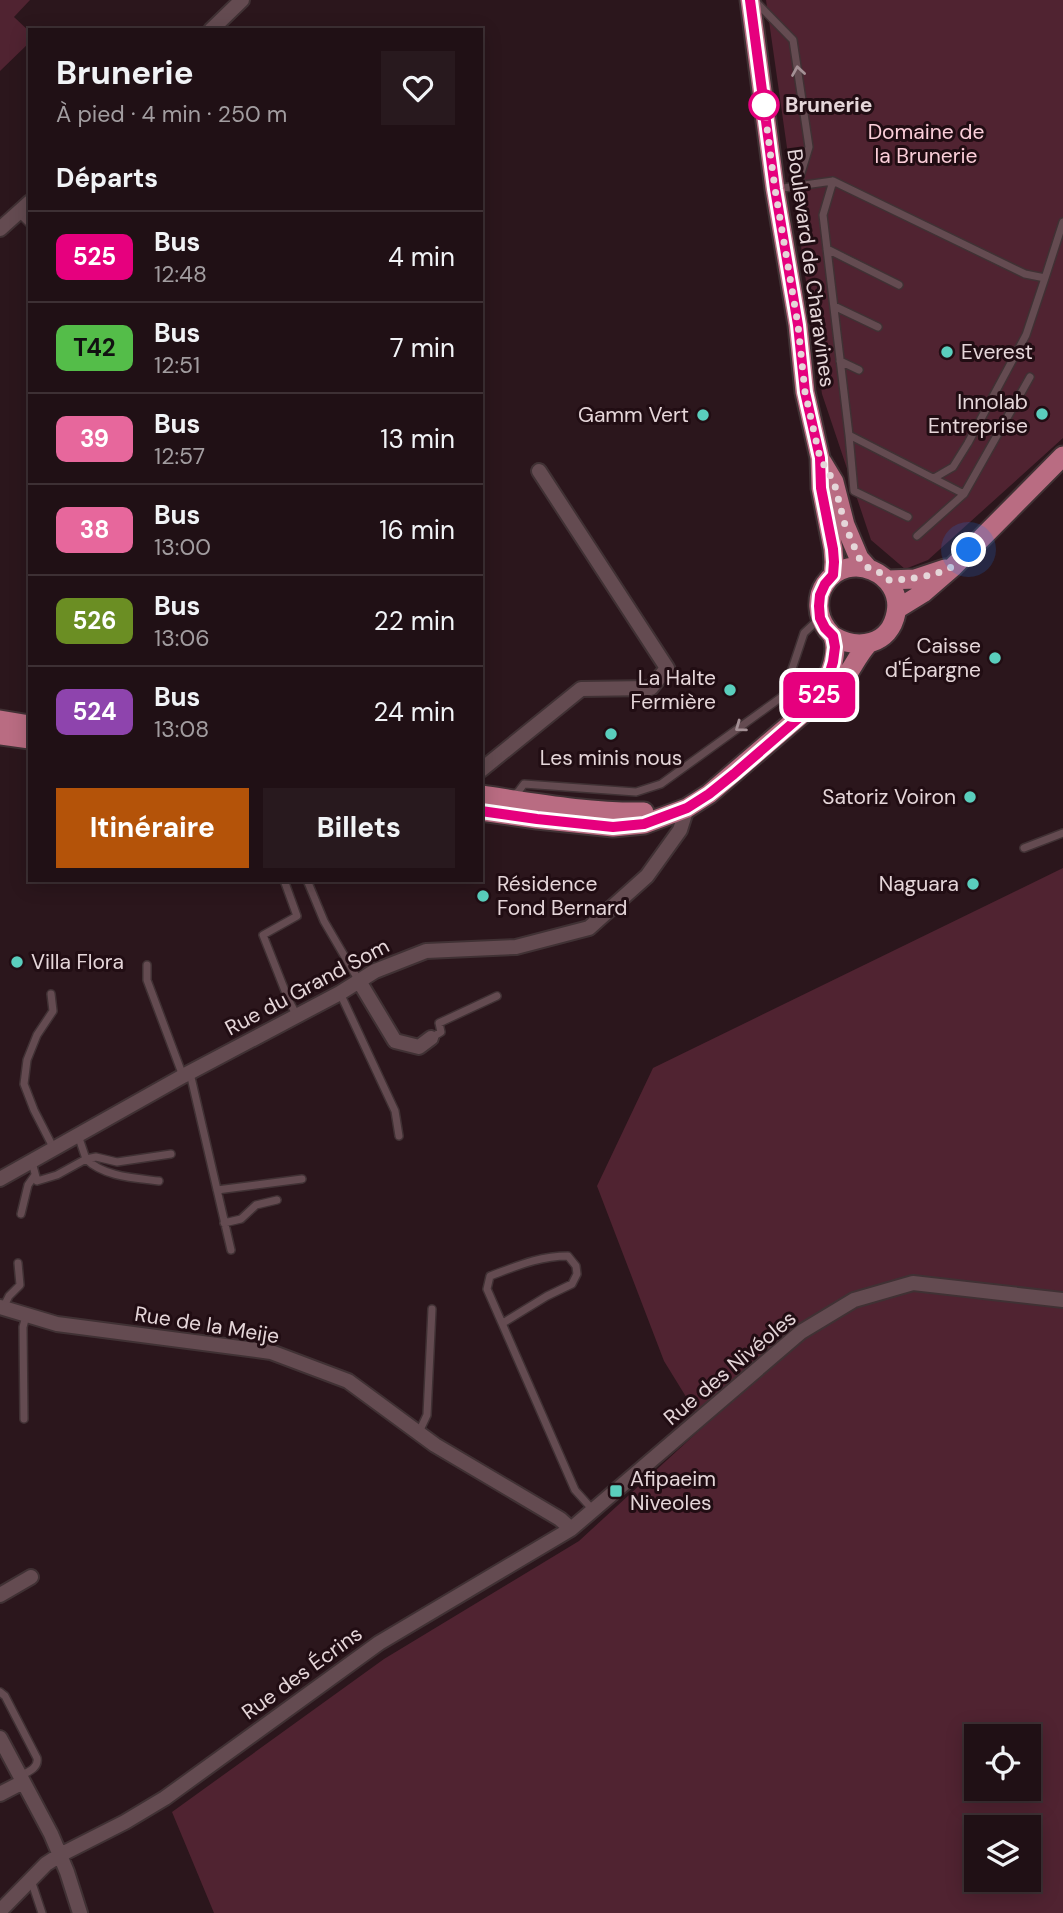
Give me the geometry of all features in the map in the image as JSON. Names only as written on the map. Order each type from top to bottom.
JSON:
[{"type":"main road","name":"Boulevard de Charavines","points":[[752,0],[775,189],[798,325],[805,392],[820,458],[821,488],[833,549],[833,575]]},
{"type":"main road","points":[[897,609],[923,593],[953,567],[1063,456]]},
{"type":"main road","name":"Boulevard de Charavines","points":[[820,458],[834,482],[845,525],[859,558],[867,567]]},
{"type":"main road","points":[[486,812],[613,827],[644,824],[687,808],[709,794],[834,690],[868,644],[889,630],[897,609],[895,594],[888,580],[879,572],[855,566],[833,575],[825,584],[820,595],[820,618],[833,636],[844,642],[868,644]]},
{"type":"main road","points":[[888,580],[915,579],[953,567]]},
{"type":"main road","points":[[816,703],[827,682],[833,662],[833,636]]},
{"type":"main road","points":[[0,720],[28,725]]},
{"type":"main road","points":[[0,735],[28,739]]},
{"type":"main road","points":[[483,795],[615,813],[647,812],[709,794]]},
{"type":"street","points":[[213,28],[242,0]]},
{"type":"street","points":[[0,229],[28,204]]},
{"type":"street","points":[[483,768],[581,688],[651,688],[667,668],[538,471]]},
{"type":"street","name":"Rue du Grand Som","points":[[0,1179],[34,1168],[54,1150],[78,1135],[340,993],[375,971],[426,951],[516,947],[589,928],[647,876],[680,830],[687,808]]},
{"type":"street","points":[[359,981],[395,1041],[419,1047],[431,1038]]},
{"type":"street","name":"Rue des Nivéoles","points":[[571,1529],[801,1332],[854,1300],[913,1283],[1063,1300]]},
{"type":"street","name":"Rue de la Meije","points":[[1,1308],[57,1324],[271,1352],[348,1381],[435,1445],[560,1519],[571,1529]]},
{"type":"street","name":"Rue des Écrins","points":[[0,1911],[46,1864],[165,1798],[379,1643],[571,1529]]},
{"type":"street","points":[[0,1595],[31,1577]]},
{"type":"street","points":[[0,1738],[51,1834],[80,1913]]},
{"type":"street","points":[[0,1794],[22,1779]]},
{"type":"lane","points":[[752,0],[793,40],[809,148],[797,186]]},
{"type":"lane","points":[[833,181],[823,215],[854,491],[908,517]]},
{"type":"lane","points":[[775,189],[833,181],[1025,274],[1045,278]]},
{"type":"lane","points":[[18,212],[28,222]]},
{"type":"lane","points":[[934,478],[953,467],[1026,334],[1060,239],[1063,222]]},
{"type":"lane","points":[[827,249],[899,285]]},
{"type":"lane","points":[[834,306],[878,327]]},
{"type":"lane","points":[[840,361],[859,370]]},
{"type":"lane","points":[[917,536],[964,494],[1030,377]]},
{"type":"lane","points":[[849,435],[964,494]]},
{"type":"lane","points":[[486,812],[518,792],[524,784],[636,792],[662,784],[783,696],[804,633],[820,618]]},
{"type":"lane","points":[[1024,848],[1063,833]]},
{"type":"lane","points":[[285,882],[298,916],[263,935],[297,1016]]},
{"type":"lane","points":[[308,882],[324,921],[359,981]]},
{"type":"lane","points":[[146,965],[147,980],[187,1074],[231,1250]]},
{"type":"lane","points":[[340,993],[395,1111],[399,1136]]},
{"type":"lane","points":[[51,994],[53,1011],[37,1035],[27,1060],[24,1084],[54,1150]]},
{"type":"lane","points":[[431,1038],[440,1032],[439,1023],[497,996]]},
{"type":"lane","points":[[78,1135],[86,1159],[93,1166],[121,1176],[159,1181]]},
{"type":"lane","points":[[34,1168],[37,1181],[57,1175],[86,1159],[96,1157],[117,1162],[171,1154]]},
{"type":"lane","points":[[21,1214],[34,1168]]},
{"type":"lane","points":[[217,1190],[302,1179]]},
{"type":"lane","points":[[224,1223],[241,1219],[256,1205],[277,1200]]},
{"type":"lane","points":[[503,1323],[572,1284],[577,1274],[576,1266],[568,1256],[531,1260],[490,1276],[487,1289],[575,1490],[593,1511]]},
{"type":"lane","points":[[1,1308],[20,1285],[18,1263]]},
{"type":"lane","points":[[419,1433],[427,1415],[432,1309]]},
{"type":"lane","points":[[24,1419],[23,1327],[26,1316]]},
{"type":"lane","points":[[0,1692],[5,1696],[37,1758],[36,1766],[22,1779]]},
{"type":"lane","points":[[30,1879],[42,1913]]},
{"type":"green space","points":[[0,0],[30,0],[14,17],[28,30],[28,44],[0,71]]},
{"type":"green space","name":"Domaine de la Brunerie","points":[[766,0],[1063,0],[1063,438],[928,560],[905,569],[871,540],[822,394]]},
{"type":"green space","points":[[1063,868],[1063,1913],[214,1913],[172,1812],[384,1659],[579,1541],[704,1426],[664,1361],[597,1186],[653,1068]]},
{"type":"bus line","name":"525","points":[[483,811],[613,827],[644,824],[687,808],[734,774],[816,703],[827,682],[835,647],[833,636],[820,618],[819,606],[820,595],[833,575],[833,549],[821,488],[820,458],[805,392],[798,325],[775,189],[750,0]]},
{"type":"place","name":"Brunerie","points":[[764,105]]},
{"type":"place","name":"Everest","points":[[947,352]]},
{"type":"place","name":"Innolab Entreprise","points":[[1042,414]]},
{"type":"place","name":"Gamm Vert","points":[[703,415]]},
{"type":"place","name":"Caisse d'Épargne","points":[[995,658]]},
{"type":"place","name":"La Halte Fermière","points":[[730,690]]},
{"type":"place","name":"Les minis nous","points":[[611,734]]},
{"type":"place","name":"Satoriz Voiron","points":[[970,797]]},
{"type":"place","name":"Naguara","points":[[973,884]]},
{"type":"place","name":"Résidence Fond Bernard","points":[[483,896]]},
{"type":"place","name":"Villa Flora","points":[[17,962]]},
{"type":"place","name":"Afipaeim Niveoles","points":[[616,1491]]},
{"type":"route","points":[[764,105],[798,325],[805,392],[820,458],[834,482],[845,525],[859,558],[867,567],[888,580],[903,580],[953,567],[969,550]]}]
